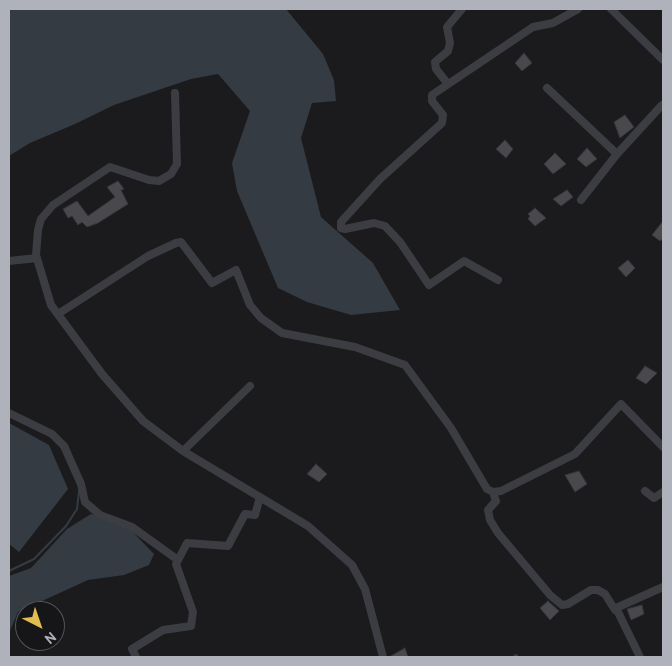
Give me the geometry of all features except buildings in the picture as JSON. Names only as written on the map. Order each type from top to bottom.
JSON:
[{"type":"street","points":[[448,84],[436,69],[435,62],[448,51],[450,43],[447,26],[462,9]]},
{"type":"street","points":[[498,280],[464,261],[429,286],[400,242],[385,226],[374,223],[345,229],[340,226],[344,218],[380,179],[442,123],[443,115],[430,98],[533,27],[553,23],[578,9]]},
{"type":"street","points":[[611,9],[663,60]]},
{"type":"street","points":[[547,88],[617,154]]},
{"type":"street","points":[[175,93],[177,164],[171,174],[159,181],[149,180],[110,167],[53,205],[41,219],[38,230],[37,258],[51,305],[102,374],[143,421],[183,451],[308,526],[352,565],[365,589],[383,657]]},
{"type":"street","points":[[581,200],[617,154],[663,105]]},
{"type":"street","points":[[58,314],[148,256],[176,242],[182,242],[212,283],[236,270],[250,305],[261,318],[282,333],[355,347],[405,365],[451,428],[487,489],[493,492],[501,491],[575,454],[621,404],[663,447]]},
{"type":"street","points":[[9,261],[37,258]]},
{"type":"street","points":[[183,451],[250,386]]},
{"type":"street","points":[[9,413],[52,434],[64,446],[81,484],[85,502],[100,515],[132,527],[178,560]]},
{"type":"street","points":[[645,491],[654,498],[663,492]]},
{"type":"street","points":[[493,492],[496,501],[488,510],[490,520],[498,533],[550,595],[562,605],[568,604],[591,590],[598,590],[604,594],[616,610],[640,657]]},
{"type":"street","points":[[136,657],[132,649],[163,630],[191,626],[193,612],[176,564],[186,543],[228,546],[245,514],[255,515],[260,497]]},
{"type":"street","points":[[616,610],[618,606],[663,586]]},
{"type":"shaded area","points":[[9,9],[286,9],[323,54],[334,80],[336,101],[312,103],[301,138],[321,217],[373,263],[400,310],[351,315],[307,302],[278,288],[237,191],[232,163],[250,111],[218,74],[191,79],[114,105],[30,143],[9,156]]},
{"type":"shaded area","points":[[9,423],[49,445],[68,489],[19,552],[9,544]]},
{"type":"shaded area","points":[[91,514],[128,527],[154,554],[149,565],[124,575],[88,580],[42,601],[15,601],[15,619],[9,633],[9,576],[31,568],[67,529]]},
{"type":"waterway","points":[[9,571],[34,559],[66,526],[77,509],[79,491]]}]
